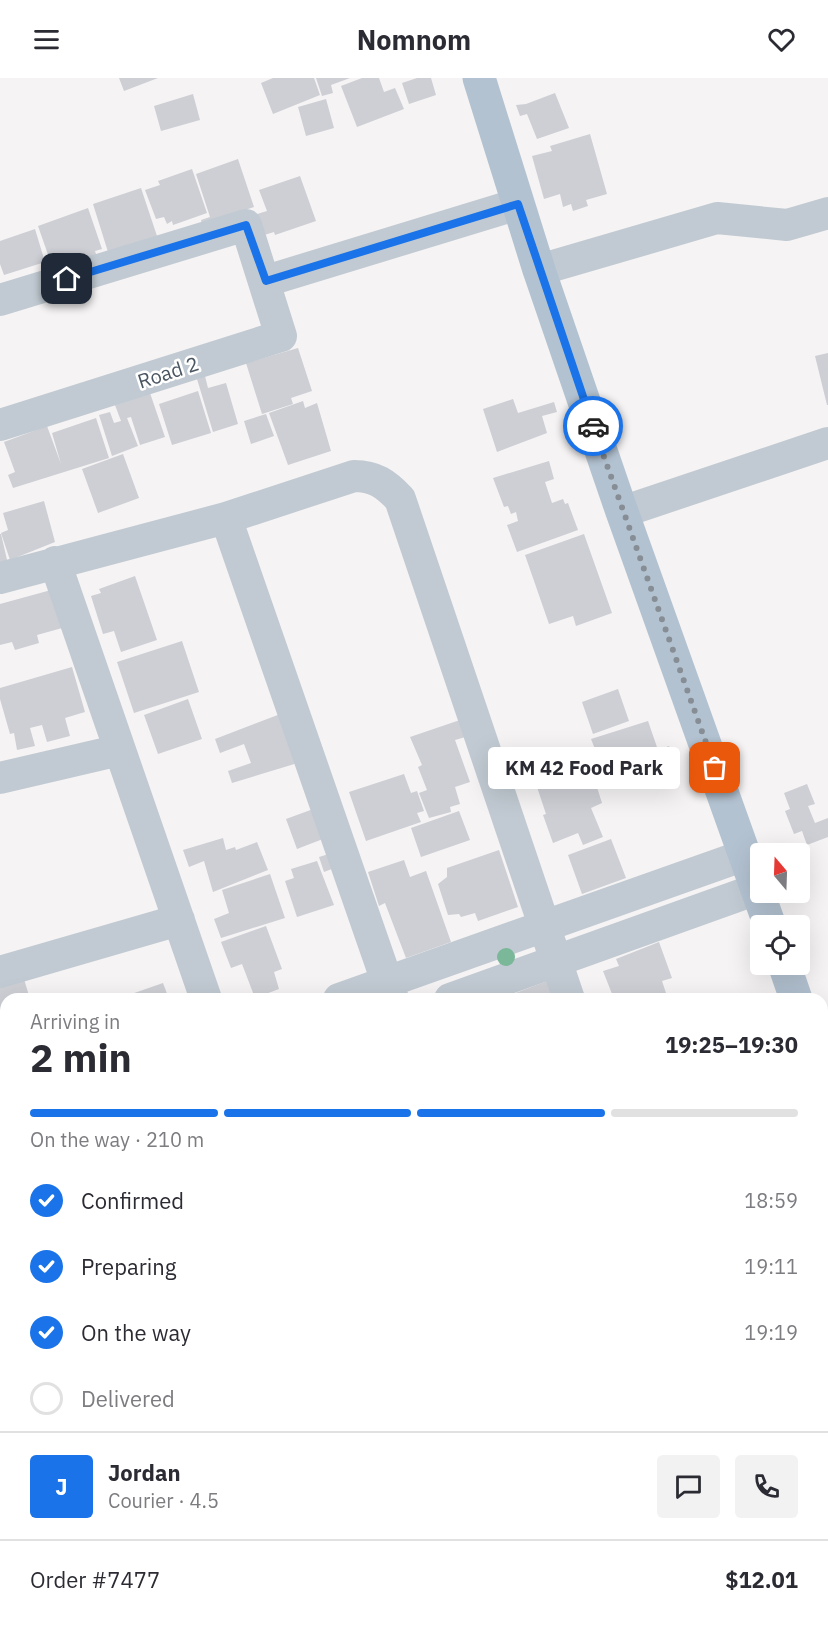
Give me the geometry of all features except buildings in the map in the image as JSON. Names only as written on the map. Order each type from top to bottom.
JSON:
[{"type":"main road","points":[[478,78],[539,270],[622,512],[750,869]]},
{"type":"main road","points":[[788,975],[794,993]]},
{"type":"street","points":[[0,300],[246,225],[266,281],[518,204]]},
{"type":"street","points":[[539,270],[717,218],[787,225],[828,213]]},
{"type":"street","name":"Road 2","points":[[0,425],[281,336],[266,281]]},
{"type":"street","points":[[622,512],[828,443]]},
{"type":"street","points":[[0,578],[226,518],[354,476],[370,476],[387,485],[400,499],[567,993]]},
{"type":"street","points":[[226,518],[389,991],[545,926],[745,855]]},
{"type":"street","points":[[55,562],[204,993]]},
{"type":"street","points":[[0,778],[120,750]]},
{"type":"street","points":[[467,993],[750,892]]},
{"type":"street","points":[[0,972],[179,920]]},
{"type":"way so far","points":[[593,426],[715,768]]},
{"type":"place","name":"KM 42 Food Park","points":[[715,768]]},
{"type":"route","points":[[67,279],[246,225],[266,281],[518,204],[593,426]]}]
